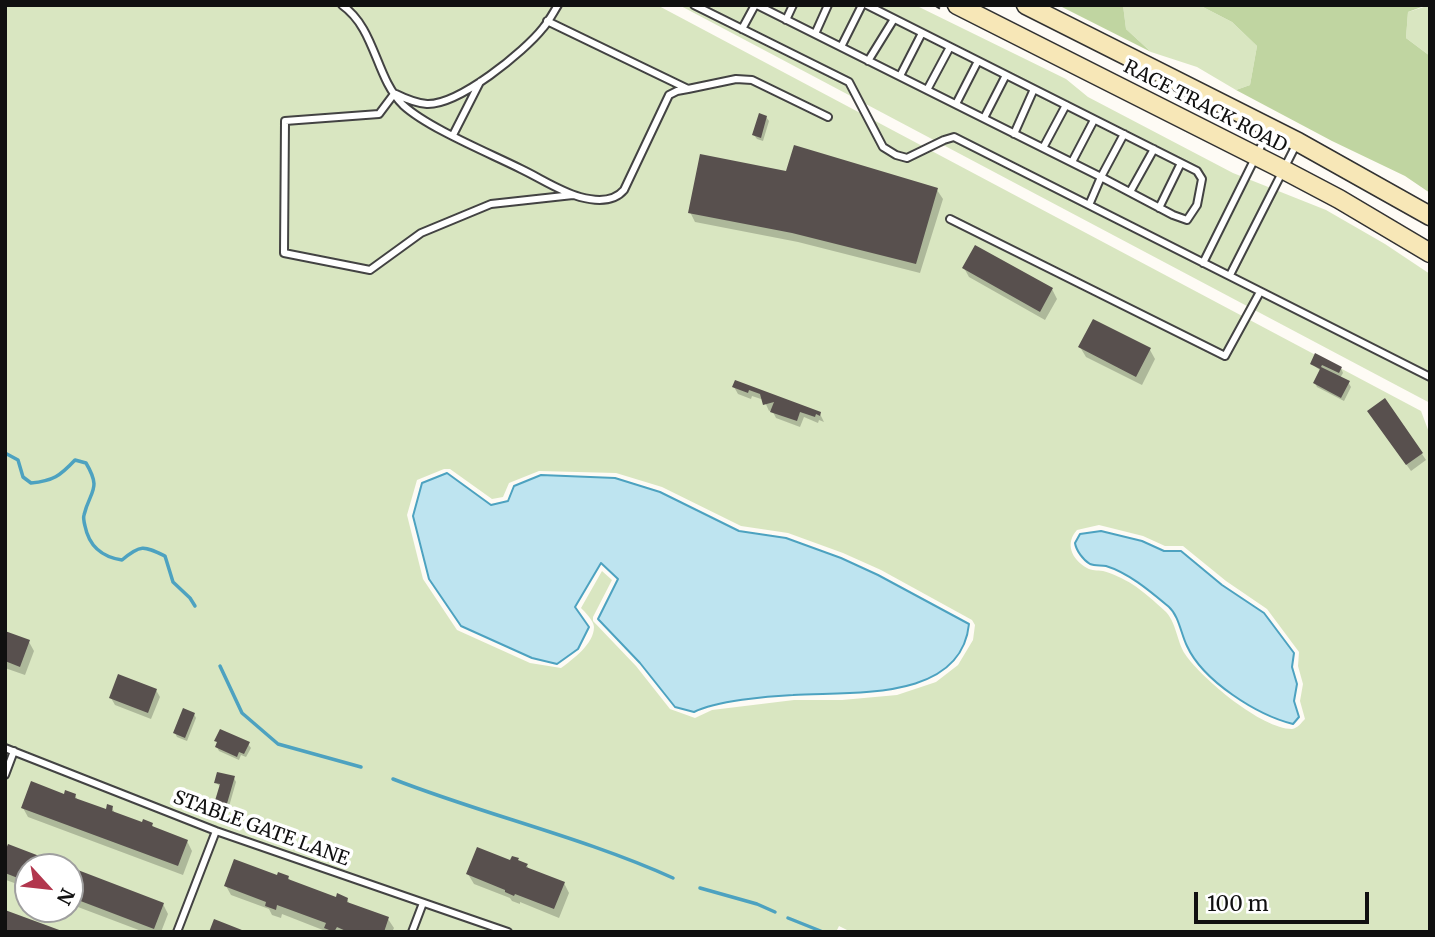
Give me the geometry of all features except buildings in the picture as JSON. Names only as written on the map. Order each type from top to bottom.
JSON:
[{"type":"main road","name":"RACE TRACK ROAD","points":[[957,5],[1284,170],[1430,253]]},
{"type":"main road","name":"RACE TRACK ROAD","points":[[1026,5],[1298,142],[1430,216]]},
{"type":"lane","points":[[342,5],[359,19],[394,94],[416,115],[573,195]]},
{"type":"lane","points":[[694,5],[849,82],[883,147],[896,155],[907,158],[954,137],[1430,377]]},
{"type":"lane","points":[[742,29],[756,5],[1159,208],[1187,220],[1197,205],[1202,178],[1197,171],[865,5],[841,47]]},
{"type":"lane","points":[[786,20],[793,5]]},
{"type":"lane","points":[[815,34],[828,5]]},
{"type":"lane","points":[[394,94],[428,104],[449,100],[522,49],[558,6]]},
{"type":"lane","points":[[868,61],[894,19]]},
{"type":"lane","points":[[547,21],[688,89]]},
{"type":"lane","points":[[900,76],[922,33]]},
{"type":"lane","points":[[926,90],[950,47]]},
{"type":"lane","points":[[956,104],[978,61]]},
{"type":"lane","points":[[984,118],[1006,75]]},
{"type":"lane","points":[[394,94],[379,114],[285,121],[284,253],[370,270],[421,233],[491,204],[573,195],[602,200],[618,197],[624,190],[669,95],[677,91],[736,79],[752,80],[828,117]]},
{"type":"lane","points":[[453,135],[481,80]]},
{"type":"lane","points":[[1014,134],[1034,89]]},
{"type":"lane","points":[[1043,148],[1066,105]]},
{"type":"lane","points":[[1072,162],[1094,120]]},
{"type":"lane","points":[[1203,263],[1270,128]]},
{"type":"lane","points":[[1088,205],[1124,134]]},
{"type":"lane","points":[[1230,275],[1298,142]]},
{"type":"lane","points":[[1130,192],[1154,149]]},
{"type":"lane","points":[[1159,208],[1181,163]]},
{"type":"lane","points":[[950,219],[1225,356],[1260,292]]},
{"type":"lane","name":"STABLE GATE LANE","points":[[5,748],[216,831],[508,932]]},
{"type":"lane","points":[[5,775],[14,751]]},
{"type":"lane","points":[[177,932],[216,831]]},
{"type":"lane","points":[[412,932],[423,903]]},
{"type":"green space","points":[[5,5],[657,5],[1421,411],[1430,435],[1430,932],[851,932],[839,926],[836,932],[5,932]],"holes":[[[450,469],[492,499],[503,497],[509,483],[539,471],[616,473],[662,487],[741,526],[788,533],[881,570],[972,620],[975,625],[973,640],[958,665],[936,682],[897,695],[842,700],[794,700],[712,710],[695,718],[670,709],[636,666],[593,621],[612,580],[602,571],[581,608],[593,622],[593,633],[582,651],[561,668],[530,663],[457,630],[423,579],[407,515],[417,480]],[[1099,525],[1143,536],[1165,546],[1183,546],[1226,581],[1267,609],[1299,652],[1298,666],[1303,684],[1300,701],[1305,719],[1292,729],[1279,727],[1249,712],[1218,689],[1193,664],[1180,644],[1169,615],[1145,593],[1118,576],[1089,569],[1081,564],[1072,550],[1073,535],[1077,530]]]},
{"type":"green space","points":[[679,5],[915,5],[1066,79],[1088,97],[1233,173],[1326,210],[1430,274],[1430,403]]},
{"type":"green space","points":[[1058,5],[1123,5],[1126,29],[1151,52]]},
{"type":"green space","points":[[1123,5],[1199,5],[1232,22],[1257,46],[1250,85],[1236,90],[1197,67],[1151,52],[1126,29]]},
{"type":"green space","points":[[1199,5],[1427,5],[1408,12],[1406,38],[1430,56],[1430,193],[1405,176],[1236,90],[1250,85],[1257,46],[1232,22]]},
{"type":"green space","points":[[1430,5],[1430,56],[1406,38],[1408,12]]},
{"type":"water","points":[[447,473],[491,505],[508,501],[514,486],[541,475],[615,478],[660,492],[739,531],[786,538],[878,575],[969,624],[961,650],[946,668],[925,680],[899,688],[756,698],[728,702],[694,712],[675,707],[640,663],[598,619],[618,579],[601,563],[575,607],[589,627],[578,649],[557,664],[532,658],[461,626],[429,579],[413,516],[422,483]]},
{"type":"water","points":[[1101,531],[1142,541],[1164,551],[1181,551],[1222,585],[1264,613],[1294,653],[1292,667],[1297,684],[1294,701],[1299,717],[1293,724],[1248,705],[1205,672],[1187,646],[1172,611],[1147,589],[1115,569],[1092,565],[1085,560],[1075,543],[1080,534]]},
{"type":"waterway","points":[[5,453],[18,460],[23,477],[31,483],[56,477],[75,460],[86,463],[94,485],[84,519],[93,545],[108,556],[122,560],[143,548],[165,556],[173,582],[195,606]]},
{"type":"waterway","points":[[220,666],[242,713],[278,744],[361,767]]},
{"type":"waterway","points":[[393,779],[604,850],[673,878]]},
{"type":"waterway","points":[[700,888],[757,904],[775,912]]},
{"type":"waterway","points":[[788,918],[823,932]]}]
